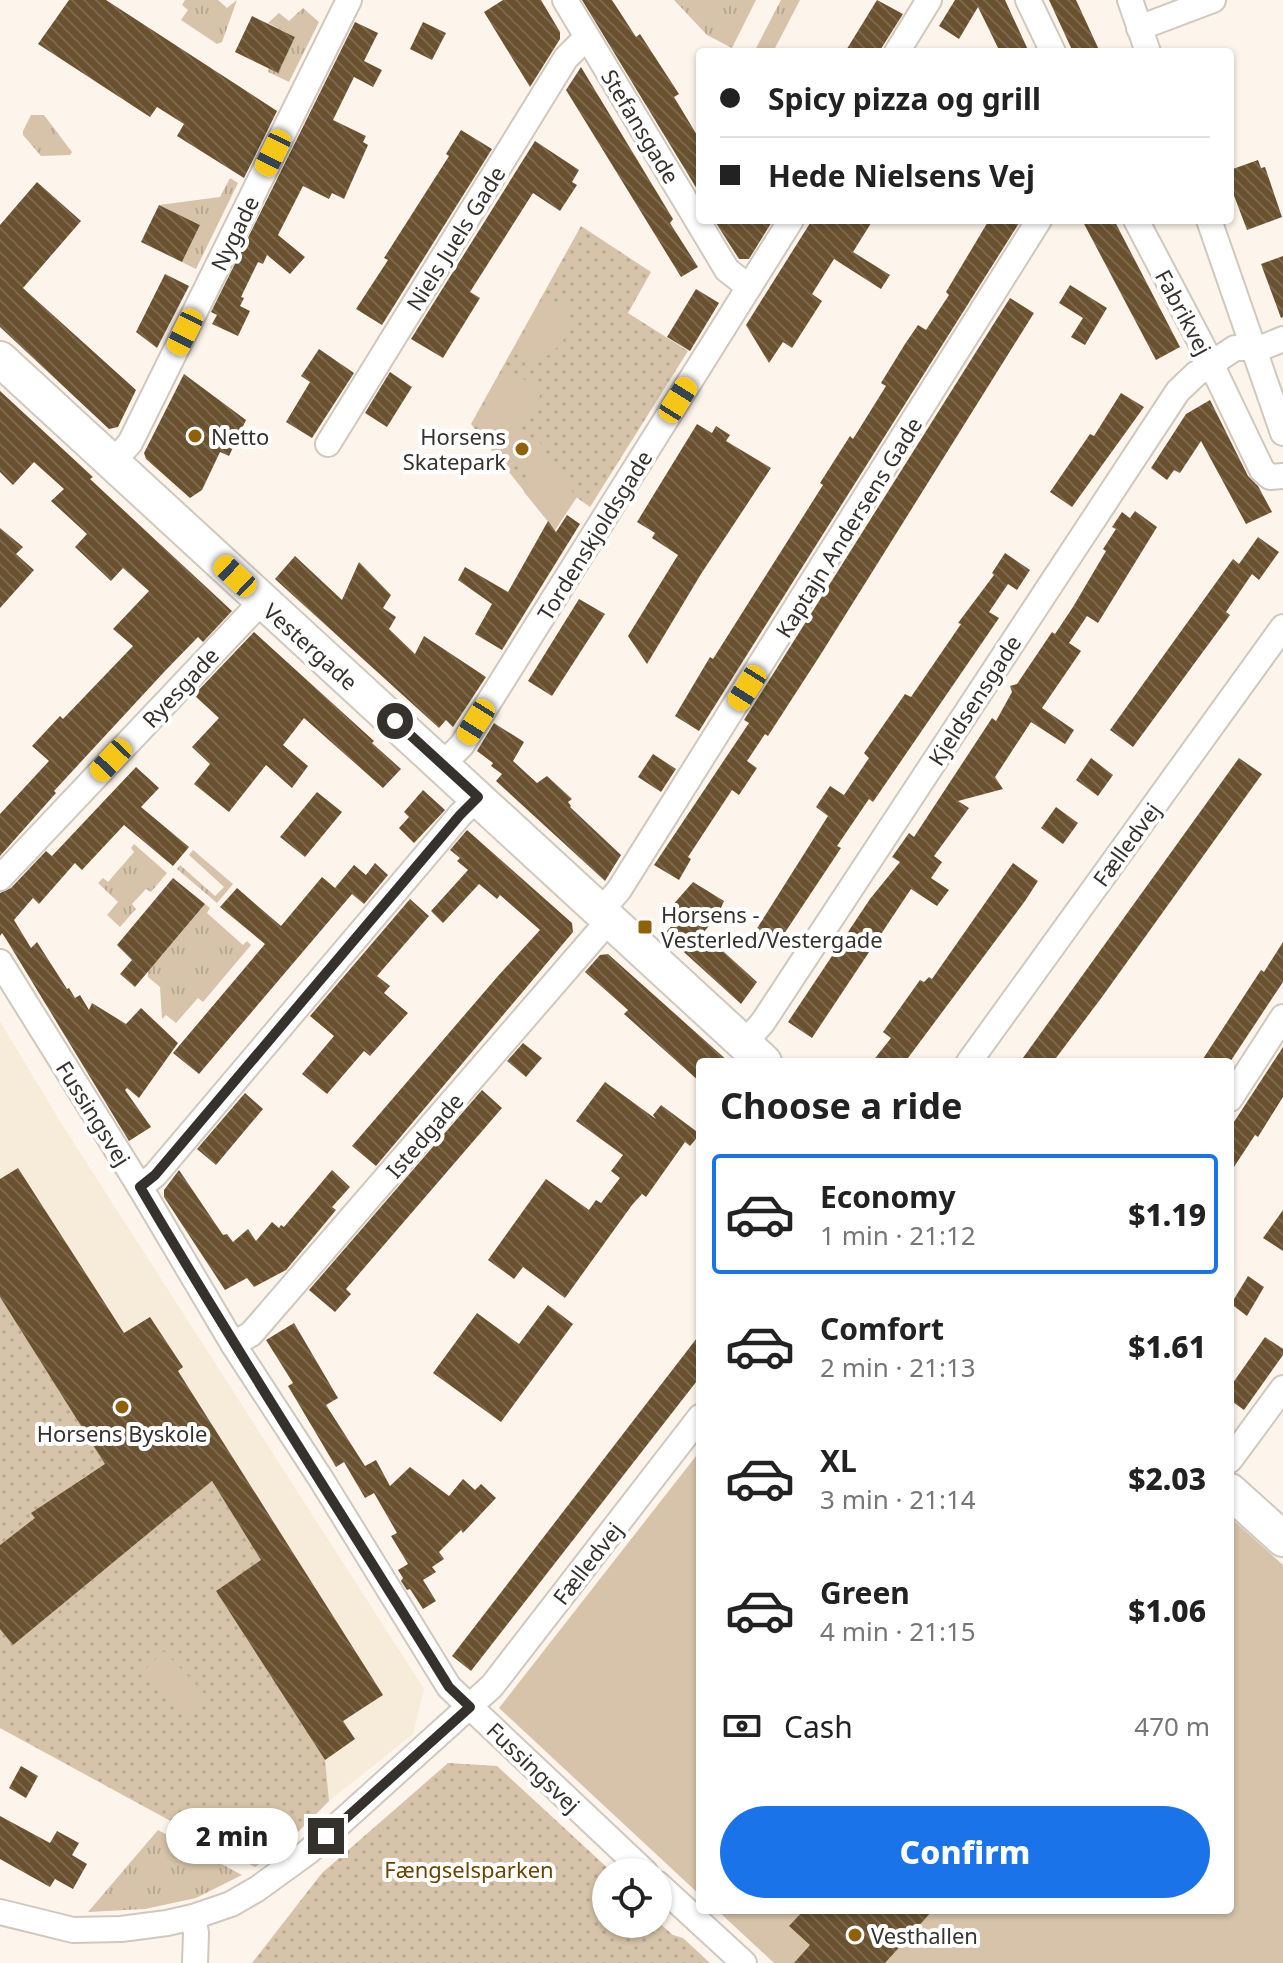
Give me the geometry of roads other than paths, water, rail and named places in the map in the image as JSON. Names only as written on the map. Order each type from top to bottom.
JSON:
[{"type":"main road","name":"Vestergade","points":[[0,359],[754,1053]]},
{"type":"main road","points":[[1234,1495],[1283,1539]]},
{"type":"street","name":"Nygade","points":[[113,462],[130,443],[349,0]]},
{"type":"street","name":"Stefansgade","points":[[565,0],[696,218]]},
{"type":"street","points":[[899,48],[929,0]]},
{"type":"street","points":[[1028,0],[1051,48]]},
{"type":"street","points":[[1130,0],[1146,48]]},
{"type":"street","points":[[1139,28],[1213,0]]},
{"type":"street","name":"Niels Juels Gade","points":[[328,444],[566,58],[587,37]]},
{"type":"street","name":"Stefansgade","points":[[699,224],[727,270],[749,287]]},
{"type":"street","name":"Tordenskjoldsgade","points":[[442,765],[469,734],[788,224]]},
{"type":"street","name":"Kaptajn Andersens Gade","points":[[606,915],[1036,224]]},
{"type":"street","name":"Fabrikvej","points":[[1138,224],[1211,363],[1235,348],[1254,349],[1283,339]]},
{"type":"street","points":[[1210,224],[1283,433]]},
{"type":"street","points":[[1211,363],[1262,470],[1277,476]]},
{"type":"street","name":"Kjeldsensgade","points":[[754,1053],[763,1022],[1178,391],[1211,363]]},
{"type":"street","name":"Ryesgade","points":[[0,878],[262,601]]},
{"type":"street","name":"Fælledvej","points":[[972,1058],[1283,627]]},
{"type":"street","points":[[140,1187],[155,1175],[478,797]]},
{"type":"street","name":"Istedgade","points":[[233,1344],[251,1334],[606,915]]},
{"type":"street","name":"Fussingsvej","points":[[0,962],[233,1344],[321,1479],[449,1687],[630,1858]]},
{"type":"street","points":[[1234,1093],[1283,1017]]},
{"type":"street","points":[[1234,1455],[1283,1388]]},
{"type":"street","name":"Fælledvej","points":[[0,1912],[73,1930],[121,1929],[193,1917],[231,1904],[257,1889],[308,1852],[492,1686],[696,1422]]},
{"type":"street","points":[[672,1897],[744,1963]]},
{"type":"street","points":[[193,1917],[195,1963]]},
{"type":"place","name":"Netto","points":[[195,436]]},
{"type":"place","name":"Horsens Skatepark","points":[[522,449]]},
{"type":"place","name":"Horsens - Vesterled/Vestergade","points":[[645,927]]},
{"type":"place","name":"Horsens Byskole","points":[[122,1407]]},
{"type":"place","name":"Vesthallen","points":[[855,1935]]},
{"type":"park label","name":"Fængselsparken","points":[[469,1869]]}]
